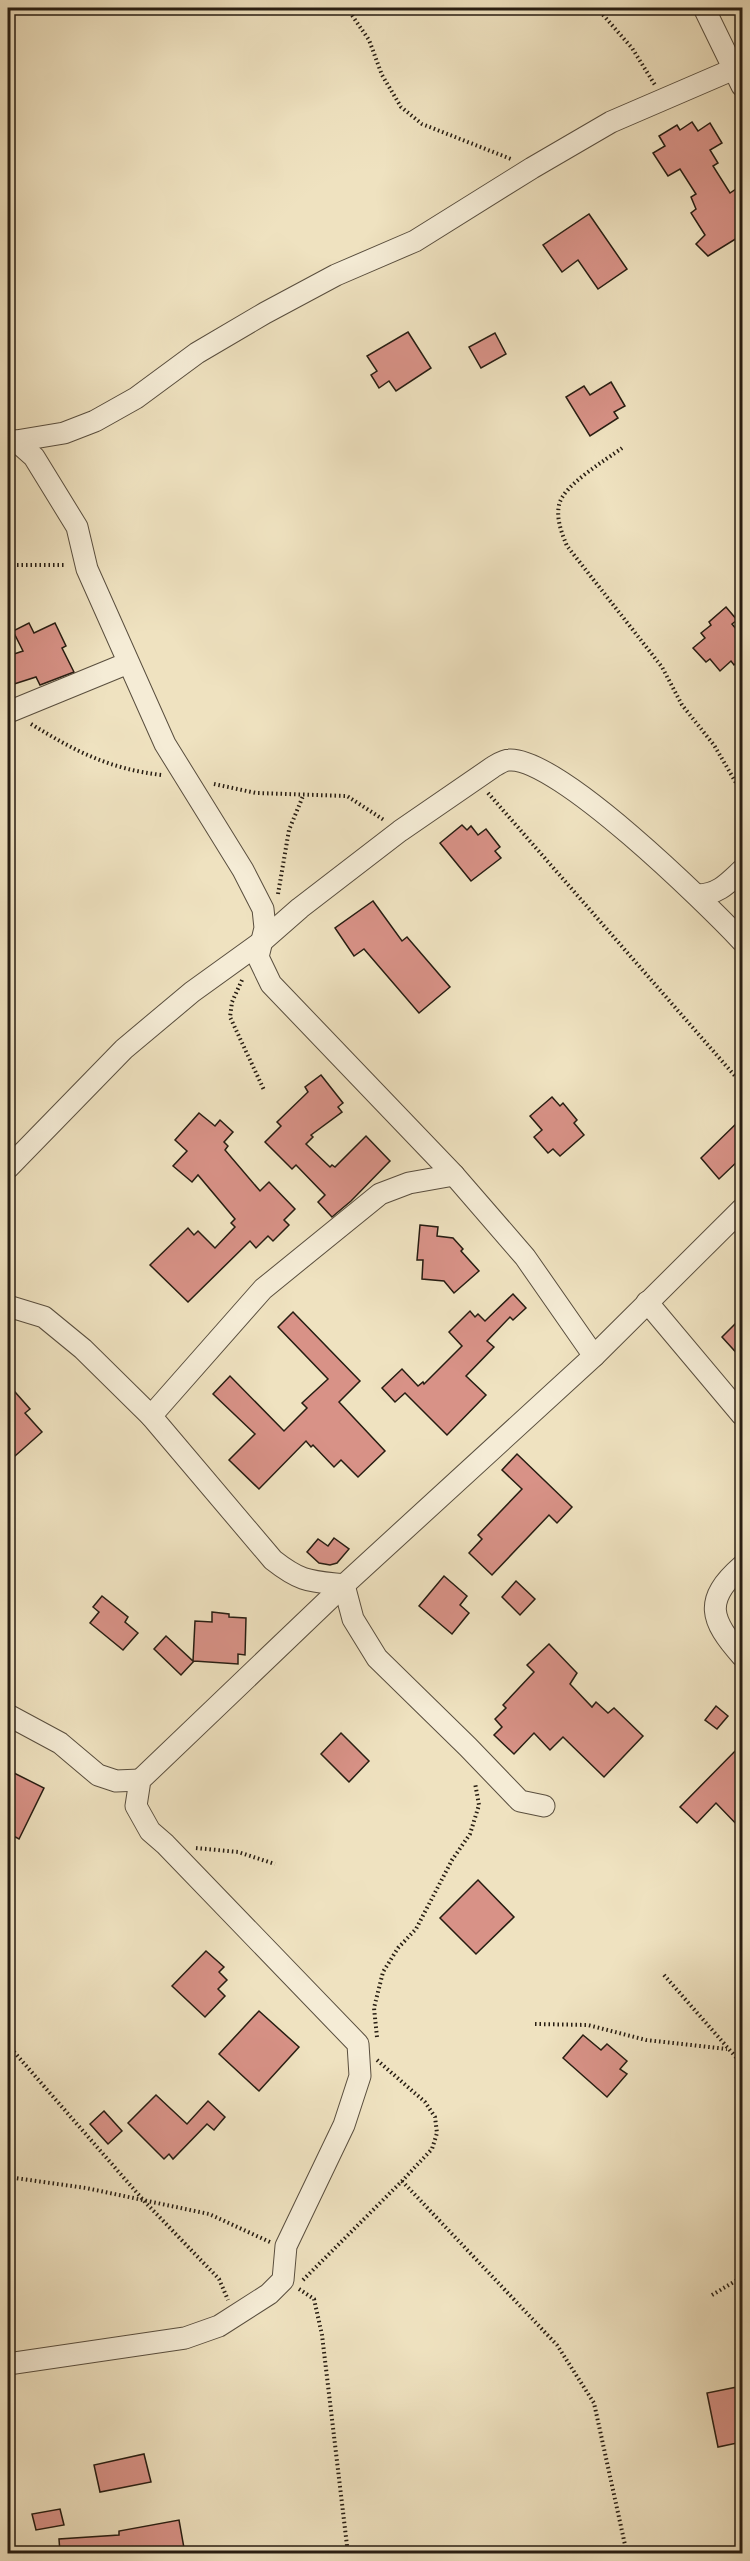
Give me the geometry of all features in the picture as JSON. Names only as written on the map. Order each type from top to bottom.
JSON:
[{"type":"street","points":[[12,442],[64,433],[95,421],[136,398],[197,353],[265,313],[336,275],[415,241],[611,122],[663,98],[738,77],[704,8]]},
{"type":"street","points":[[12,442],[34,457],[77,527],[87,569],[165,744],[243,870],[263,909],[264,928],[254,947],[271,984],[285,1002],[453,1175],[525,1257],[594,1356]]},
{"type":"street","points":[[11,711],[128,663]]},
{"type":"street","points":[[8,1168],[124,1049],[192,992],[254,947],[300,908],[400,831],[508,759],[520,761],[543,771],[611,819],[698,895],[742,941]]},
{"type":"street","points":[[698,895],[712,894],[723,889],[742,870]]},
{"type":"street","points":[[151,1416],[263,1289],[380,1194],[410,1183],[453,1175]]},
{"type":"street","points":[[8,2364],[185,2338],[230,2319],[269,2295],[283,2280],[286,2246],[344,2125],[368,2042],[150,1831],[136,1806],[140,1780],[344,1585],[594,1356],[742,1209]]},
{"type":"street","points":[[647,1302],[742,1415]]},
{"type":"street","points":[[8,1306],[25,1309],[44,1317],[83,1349],[151,1416],[273,1560],[292,1576],[309,1581],[344,1585]]},
{"type":"street","points":[[742,1566],[733,1574],[717,1597],[715,1616],[742,1656]]},
{"type":"street","points":[[344,1585],[352,1620],[377,1658],[520,1801],[544,1806]]},
{"type":"street","points":[[8,1715],[60,1743],[98,1775],[116,1781],[140,1780]]},
{"type":"path","points":[[347,8],[369,40],[382,75],[401,107],[422,124],[532,168]]},
{"type":"path","points":[[597,8],[633,48],[663,98]]},
{"type":"path","points":[[622,448],[568,489],[559,504],[560,530],[567,546],[662,667],[682,705],[714,745],[742,793]]},
{"type":"path","points":[[8,565],[58,564],[87,569]]},
{"type":"path","points":[[476,780],[742,1084]]},
{"type":"path","points":[[277,896],[289,830],[303,796]]},
{"type":"path","points":[[254,947],[232,1002],[230,1017],[264,1090]]},
{"type":"path","points":[[348,2553],[322,2335],[314,2299],[296,2287],[432,2149],[438,2133],[435,2117],[425,2102],[380,2062],[368,2042],[383,1972],[398,1948],[416,1929],[452,1860],[470,1834],[479,1805],[475,1781]]},
{"type":"path","points":[[165,1844],[238,1852],[275,1864]]},
{"type":"path","points":[[664,1975],[742,2064]]},
{"type":"path","points":[[535,2024],[588,2025],[646,2040],[727,2049]]},
{"type":"path","points":[[8,2045],[145,2202],[219,2279],[228,2298],[230,2319]]},
{"type":"path","points":[[379,2051],[380,2062]]},
{"type":"path","points":[[8,2177],[86,2188],[210,2214],[267,2242],[286,2246]]},
{"type":"path","points":[[402,2181],[557,2345],[594,2403],[627,2553]]},
{"type":"path","points":[[712,2295],[742,2277]]},
{"type":"building","points":[[692,122],[698,131],[710,123],[722,143],[710,150],[718,163],[713,166],[730,193],[742,185],[742,235],[708,256],[696,244],[705,235],[691,213],[696,209],[691,197],[696,194],[680,169],[668,176],[653,153],[665,146],[659,136],[677,125],[680,130]]},
{"type":"building","points":[[589,214],[627,269],[598,289],[578,260],[562,272],[543,245]]},
{"type":"building","points":[[408,332],[431,368],[396,391],[389,381],[379,388],[371,375],[377,371],[367,356]]},
{"type":"building","points":[[495,333],[506,354],[481,368],[469,347]]},
{"type":"building","points":[[611,382],[625,406],[614,412],[618,418],[590,436],[566,397],[584,386],[590,395]]},
{"type":"building","points":[[726,607],[737,620],[732,624],[742,636],[742,658],[734,665],[731,661],[720,671],[710,659],[706,662],[693,648],[705,638],[701,633],[711,625],[709,622]]},
{"type":"building","points":[[29,623],[34,633],[55,623],[66,646],[62,648],[74,672],[40,685],[36,677],[8,686],[8,656],[23,651],[13,631]]},
{"type":"building","points":[[462,825],[467,830],[471,826],[478,835],[486,829],[500,847],[495,851],[501,858],[471,881],[440,843]]},
{"type":"building","points":[[373,901],[402,941],[407,937],[450,987],[419,1013],[364,949],[354,956],[335,928]]},
{"type":"building","points":[[321,1075],[343,1103],[338,1107],[342,1112],[311,1135],[313,1137],[306,1144],[330,1167],[332,1165],[335,1167],[366,1136],[390,1161],[332,1217],[318,1202],[325,1195],[296,1165],[292,1169],[265,1142],[281,1126],[277,1122],[308,1092],[305,1087]]},
{"type":"building","points":[[552,1097],[560,1106],[563,1103],[577,1120],[574,1123],[584,1135],[560,1156],[553,1149],[548,1153],[534,1137],[542,1130],[530,1116]]},
{"type":"building","points":[[199,1113],[215,1126],[220,1120],[233,1132],[224,1142],[228,1146],[225,1150],[260,1191],[269,1182],[295,1209],[284,1220],[289,1225],[273,1241],[268,1236],[256,1248],[250,1241],[188,1302],[150,1265],[188,1228],[194,1235],[198,1231],[215,1248],[235,1227],[231,1223],[235,1219],[198,1175],[192,1182],[173,1166],[187,1151],[175,1140]]},
{"type":"building","points":[[742,1118],[742,1157],[719,1179],[701,1158]]},
{"type":"building","points":[[420,1225],[438,1227],[437,1236],[453,1238],[479,1271],[454,1293],[444,1281],[422,1279],[423,1260],[417,1260]]},
{"type":"building","points":[[513,1294],[526,1308],[513,1320],[510,1317],[487,1341],[494,1347],[466,1376],[486,1395],[447,1435],[405,1393],[395,1402],[382,1388],[402,1369],[418,1386],[423,1382],[424,1384],[462,1346],[449,1332],[470,1311],[475,1317],[478,1314],[485,1321]]},
{"type":"building","points":[[293,1312],[360,1381],[339,1402],[385,1451],[358,1477],[341,1460],[334,1467],[313,1445],[311,1447],[306,1441],[259,1489],[229,1460],[255,1434],[213,1394],[230,1376],[284,1431],[307,1408],[302,1403],[328,1379],[278,1327]]},
{"type":"building","points":[[742,1317],[742,1359],[722,1337]]},
{"type":"building","points":[[8,1384],[30,1409],[25,1413],[42,1432],[15,1456],[8,1448]]},
{"type":"building","points":[[517,1454],[572,1507],[557,1523],[549,1515],[492,1575],[469,1553],[482,1539],[478,1535],[522,1489],[502,1470]]},
{"type":"building","points":[[334,1538],[349,1549],[337,1563],[330,1565],[319,1563],[307,1552],[318,1539],[328,1546]]},
{"type":"building","points":[[444,1576],[467,1596],[460,1605],[469,1613],[452,1634],[419,1606]]},
{"type":"building","points":[[516,1581],[535,1599],[520,1615],[502,1597]]},
{"type":"building","points":[[102,1596],[128,1617],[125,1622],[138,1633],[123,1650],[90,1623],[99,1612],[93,1607]]},
{"type":"building","points":[[212,1612],[229,1614],[229,1617],[246,1618],[245,1655],[238,1654],[238,1664],[194,1661],[181,1675],[154,1649],[166,1636],[193,1661],[195,1621],[212,1622]]},
{"type":"building","points":[[549,1644],[577,1673],[570,1684],[592,1707],[596,1702],[608,1713],[614,1708],[643,1736],[604,1777],[563,1737],[550,1750],[534,1733],[514,1754],[494,1735],[502,1727],[495,1719],[506,1708],[503,1705],[534,1672],[527,1665]]},
{"type":"building","points":[[716,1706],[728,1716],[717,1729],[705,1720]]},
{"type":"building","points":[[341,1733],[369,1761],[349,1782],[321,1754]]},
{"type":"building","points":[[742,1744],[742,1830],[716,1803],[697,1823],[680,1807]]},
{"type":"building","points":[[8,1770],[44,1788],[19,1839],[8,1833]]},
{"type":"building","points":[[478,1880],[514,1917],[476,1954],[440,1918]]},
{"type":"building","points":[[206,1951],[224,1967],[219,1972],[227,1980],[218,1989],[225,1996],[205,2017],[172,1986]]},
{"type":"building","points":[[259,2011],[299,2047],[259,2091],[219,2054]]},
{"type":"building","points":[[583,2035],[601,2050],[607,2044],[627,2061],[620,2069],[627,2074],[607,2097],[563,2058]]},
{"type":"building","points":[[156,2095],[187,2124],[208,2101],[225,2117],[214,2130],[207,2124],[173,2159],[169,2154],[164,2159],[128,2123]]},
{"type":"building","points":[[104,2111],[122,2131],[108,2144],[90,2124]]},
{"type":"building","points":[[742,2386],[742,2442],[718,2447],[707,2393]]},
{"type":"building","points":[[144,2454],[151,2482],[100,2492],[94,2465]]},
{"type":"building","points":[[60,2509],[64,2525],[36,2530],[32,2514]]},
{"type":"building","points":[[179,2520],[184,2548],[152,2553],[60,2553],[59,2539],[119,2535],[119,2531]]}]
